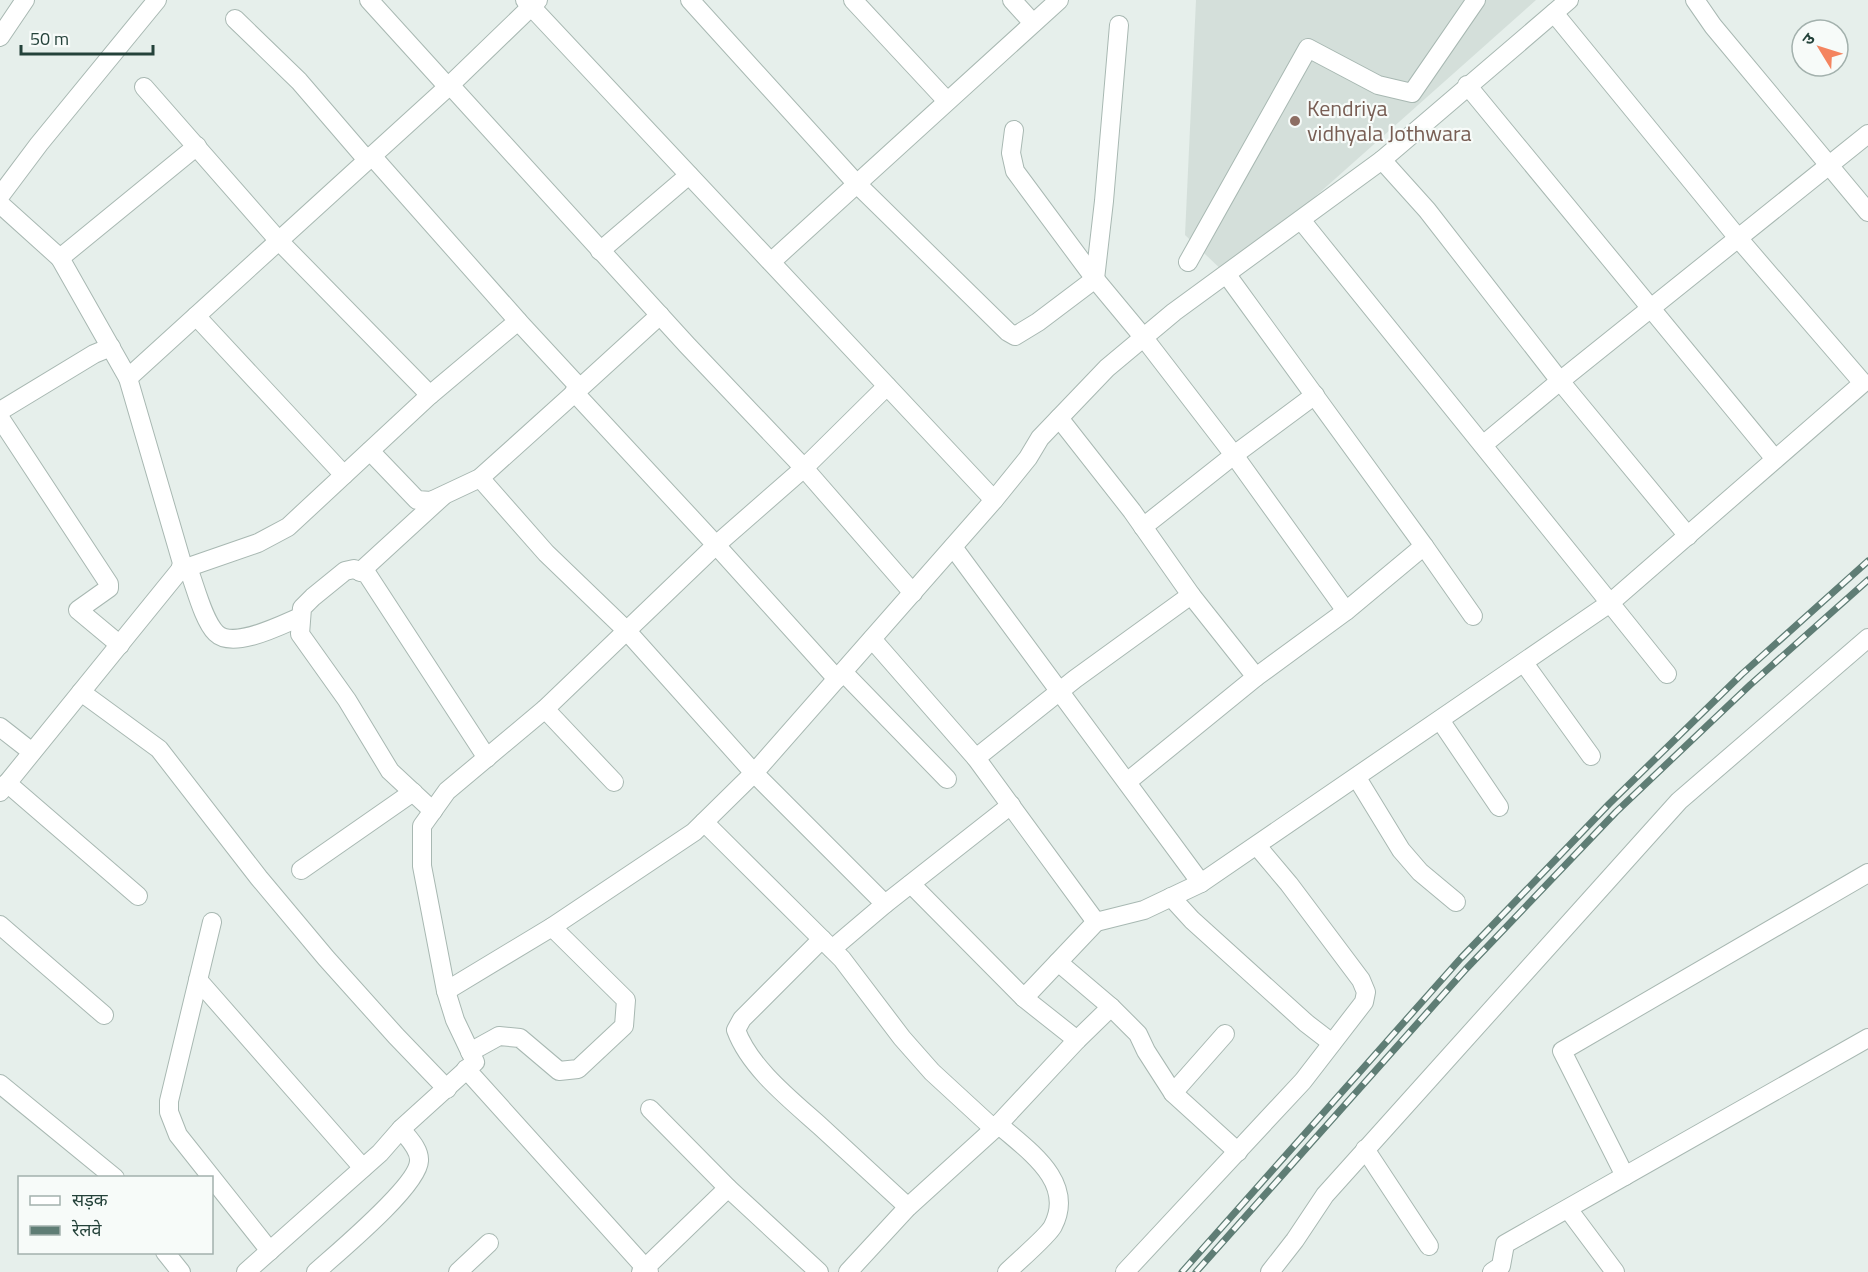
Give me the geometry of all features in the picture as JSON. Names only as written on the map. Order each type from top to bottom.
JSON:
[{"type":"street","points":[[0,37],[25,0]]},
{"type":"street","points":[[0,196],[39,144],[157,0]]},
{"type":"street","points":[[369,0],[804,468],[913,593]]},
{"type":"street","points":[[690,0],[856,183],[1008,332],[1015,336],[1038,322],[1095,279],[1119,25]]},
{"type":"street","points":[[853,0],[947,101]]},
{"type":"street","points":[[1012,0],[1034,23]]},
{"type":"street","points":[[771,262],[1059,0]]},
{"type":"street","points":[[1188,262],[1308,48],[1378,85],[1412,93],[1476,0]]},
{"type":"street","points":[[447,991],[552,927],[694,832],[754,772],[873,639],[994,500],[1028,458],[1040,438],[1107,368],[1174,312],[1382,160],[1569,0]]},
{"type":"street","points":[[1695,0],[1713,26],[1868,212]]},
{"type":"street","points":[[128,378],[449,86],[531,2],[689,175],[994,500]]},
{"type":"street","points":[[1024,998],[1096,922],[1144,910],[1201,883],[1610,603],[1865,380],[1738,238],[1554,13]]},
{"type":"street","points":[[235,19],[299,81],[370,158],[716,545],[840,676],[947,779]]},
{"type":"street","points":[[1467,85],[1775,459]]},
{"type":"street","points":[[144,87],[279,241],[430,395]]},
{"type":"street","points":[[1014,130],[1011,153],[1015,171],[1095,279],[1144,338],[1234,455],[1346,611]]},
{"type":"street","points":[[1483,445],[1868,134]]},
{"type":"street","points":[[60,258],[197,146]]},
{"type":"street","points":[[1382,160],[1427,210],[1560,381],[1688,536]]},
{"type":"street","points":[[600,251],[689,175]]},
{"type":"street","points":[[0,204],[60,258],[128,378],[184,569],[217,634],[226,638],[241,639],[300,617]]},
{"type":"street","points":[[1301,220],[1667,674]]},
{"type":"street","points":[[1227,275],[1473,615]]},
{"type":"street","points":[[370,451],[417,500],[431,501],[443,496],[480,478],[660,315]]},
{"type":"street","points":[[196,316],[344,475]]},
{"type":"street","points":[[138,896],[4,787],[184,569],[258,543],[288,527],[430,395],[518,321]]},
{"type":"street","points":[[0,411],[94,354],[111,347]]},
{"type":"street","points":[[728,1188],[645,1271],[468,1061],[447,991],[422,866],[422,826],[447,791],[546,709],[716,545],[804,468],[887,386]]},
{"type":"street","points":[[1143,527],[1315,395]]},
{"type":"street","points":[[0,418],[109,584],[109,588],[78,610],[120,645]]},
{"type":"street","points":[[1059,418],[1143,527],[1191,595],[1256,677]]},
{"type":"street","points":[[480,478],[546,552],[626,630],[754,772],[885,904]]},
{"type":"street","points":[[360,572],[443,496]]},
{"type":"street","points":[[1127,782],[1256,677],[1346,611],[1424,546]]},
{"type":"street","points":[[953,547],[1201,883]]},
{"type":"street","points":[[433,811],[390,771],[347,699],[300,634],[302,608],[313,597],[345,571],[354,569],[367,574],[487,758]]},
{"type":"street","points":[[976,758],[1059,692],[1191,595]]},
{"type":"street","points":[[1270,1272],[1325,1195],[1679,801],[1868,638]]},
{"type":"street","points":[[873,639],[976,758],[1096,922]]},
{"type":"street","points":[[1524,663],[1591,756]]},
{"type":"street","points":[[81,692],[159,749],[259,878],[326,958],[447,1089]]},
{"type":"street","points":[[546,709],[614,782]]},
{"type":"street","points":[[1440,720],[1499,807]]},
{"type":"street","points":[[0,727],[32,752]]},
{"type":"street","points":[[1357,778],[1401,850],[1420,872],[1456,902]]},
{"type":"street","points":[[301,870],[413,792]]},
{"type":"street","points":[[908,1207],[785,1093],[742,1046],[736,1030],[742,1019],[827,944],[885,904],[1011,805]]},
{"type":"street","points":[[704,822],[842,959],[902,1038],[932,1072],[996,1127],[1027,1150],[1052,1175],[1058,1189],[1059,1205],[1053,1227],[1007,1272]]},
{"type":"street","points":[[1125,1272],[1303,1081],[1364,1002],[1366,992],[1361,980],[1290,884],[1257,846]]},
{"type":"street","points":[[1625,1176],[1562,1051],[1868,873]]},
{"type":"street","points":[[911,884],[1024,998],[1077,1040]]},
{"type":"street","points":[[1171,897],[1192,920],[1297,1015],[1332,1043]]},
{"type":"street","points":[[211,1176],[178,1134],[169,1112],[169,1101],[212,922]]},
{"type":"street","points":[[0,925],[104,1015]]},
{"type":"street","points":[[251,1271],[270,1251],[363,1168],[401,1129],[447,1089],[468,1061],[499,1036],[520,1038],[559,1071],[570,1071],[578,1069],[624,1026],[626,1000],[552,927]]},
{"type":"street","points":[[1058,962],[1111,1007],[1138,1034],[1146,1051],[1173,1092],[1238,1152]]},
{"type":"street","points":[[198,980],[363,1168]]},
{"type":"street","points":[[848,1272],[908,1207],[996,1127],[1111,1007]]},
{"type":"street","points":[[1173,1092],[1225,1034]]},
{"type":"street","points":[[1492,1272],[1501,1266],[1505,1244],[1868,1038]]},
{"type":"street","points":[[0,1084],[113,1176]]},
{"type":"street","points":[[650,1109],[728,1188],[819,1272]]},
{"type":"street","points":[[316,1272],[388,1205],[416,1174],[419,1161],[418,1151],[401,1129]]},
{"type":"street","points":[[1365,1149],[1429,1246]]},
{"type":"street","points":[[213,1179],[270,1251]]},
{"type":"street","points":[[1568,1209],[1615,1272]]},
{"type":"street","points":[[458,1272],[489,1242]]},
{"type":"street","points":[[167,1254],[181,1272]]},
{"type":"shaded area","name":"Kendriya vidhyala Jothwara","points":[[1196,0],[1536,0],[1227,275],[1185,235]]},
{"type":"railway","points":[[1182,1272],[1461,958],[1609,804],[1742,674],[1868,561]]},
{"type":"railway","points":[[1196,1272],[1466,969],[1616,812],[1750,685],[1868,580]]},
{"type":"place","name":"Kendriya vidhyala Jothwara","points":[[1295,121]]}]
